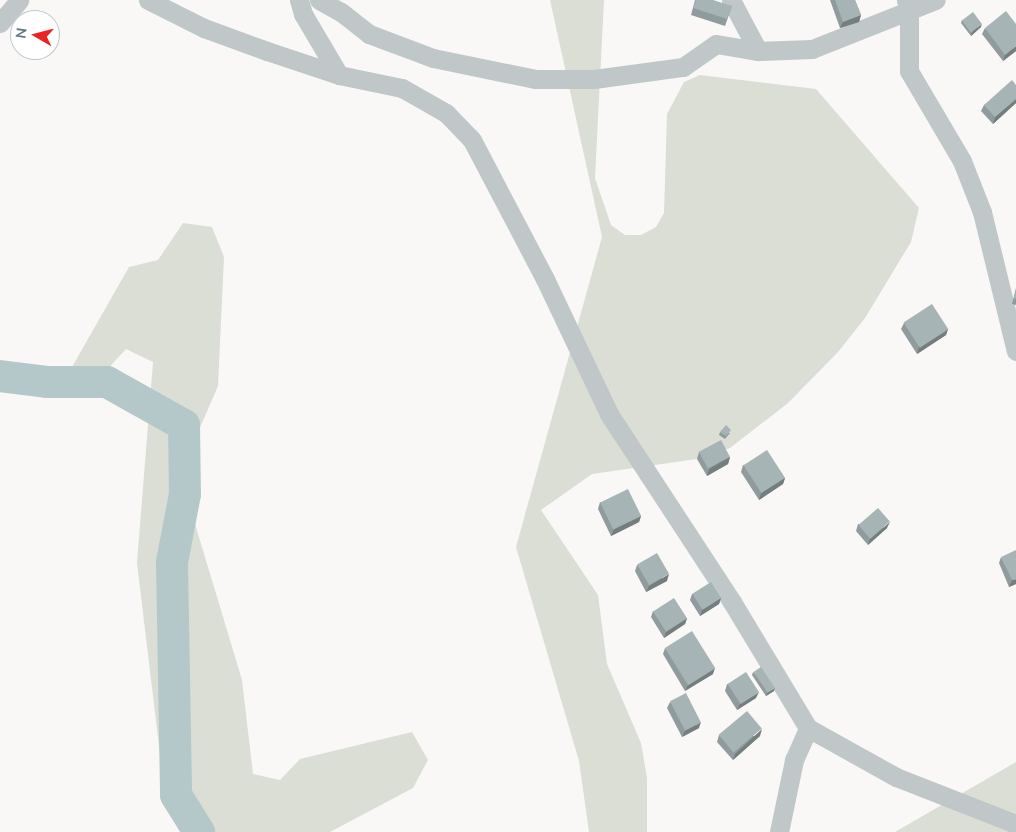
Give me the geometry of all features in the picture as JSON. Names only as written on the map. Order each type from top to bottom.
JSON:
[{"type":"street","points":[[0,23],[19,0]]},
{"type":"street","points":[[148,0],[204,28],[339,75],[402,88],[446,113],[472,140],[544,279],[609,414],[732,602],[808,728],[896,777],[1016,824]]},
{"type":"street","points":[[299,0],[303,14],[339,75]]},
{"type":"street","points":[[319,0],[341,12],[369,34],[433,58],[535,79],[594,79],[683,67],[716,44],[758,52],[812,49],[907,5],[936,0]]},
{"type":"street","points":[[731,0],[758,52]]},
{"type":"street","points":[[907,5],[909,71],[962,161],[982,212],[1016,351]]},
{"type":"street","points":[[779,832],[794,760],[808,728]]},
{"type":"shaded area","points":[[550,0],[604,0],[595,178],[611,225],[625,235],[641,235],[656,227],[664,213],[667,114],[684,82],[700,75],[816,89],[919,208],[911,242],[865,318],[838,352],[788,403],[730,448],[697,459],[592,474],[541,510],[598,595],[607,664],[641,743],[647,778],[647,832],[589,832],[579,761],[516,547],[602,237]]},
{"type":"shaded area","points":[[183,223],[212,227],[224,257],[218,386],[180,474],[242,680],[253,774],[280,780],[300,759],[412,732],[428,760],[413,788],[330,832],[187,832],[162,771],[137,563],[153,362],[126,349],[103,374],[72,367],[129,267],[158,260]]},
{"type":"shaded area","points":[[1016,762],[1016,832],[895,832]]},
{"type":"building","points":[[696,0],[713,0],[732,6],[727,19],[693,8]]},
{"type":"building","points":[[835,0],[855,0],[861,15],[843,22]]},
{"type":"building","points":[[1006,11],[1016,24],[1016,46],[1005,55],[985,28]]},
{"type":"building","points":[[973,12],[982,24],[971,32],[962,20]]},
{"type":"building","points":[[1012,80],[1016,85],[1016,99],[995,117],[984,105]]},
{"type":"building","points":[[932,304],[948,329],[920,348],[903,323]]},
{"type":"building","points":[[726,425],[731,430],[726,436],[720,432]]},
{"type":"building","points":[[721,440],[730,457],[708,469],[699,452]]},
{"type":"building","points":[[767,450],[785,478],[761,493],[744,465]]},
{"type":"building","points":[[628,489],[641,516],[613,530],[600,503]]},
{"type":"building","points":[[878,508],[890,522],[870,539],[858,525]]},
{"type":"building","points":[[1016,550],[1016,579],[1012,580],[1001,557]]},
{"type":"building","points":[[657,553],[669,574],[649,585],[637,564]]},
{"type":"building","points":[[711,582],[721,598],[702,610],[692,594]]},
{"type":"building","points":[[674,598],[687,618],[666,632],[653,612]]},
{"type":"building","points":[[692,631],[715,668],[688,685],[665,648]]},
{"type":"building","points":[[761,667],[775,688],[768,693],[754,672]]},
{"type":"building","points":[[746,672],[759,692],[741,704],[728,684]]},
{"type":"building","points":[[686,693],[701,722],[685,731],[670,701]]},
{"type":"building","points":[[747,711],[762,729],[733,752],[719,735]]},
{"type":"waterway","points":[[0,376],[47,382],[107,382],[184,425],[185,494],[172,562],[176,795],[199,832]]}]
